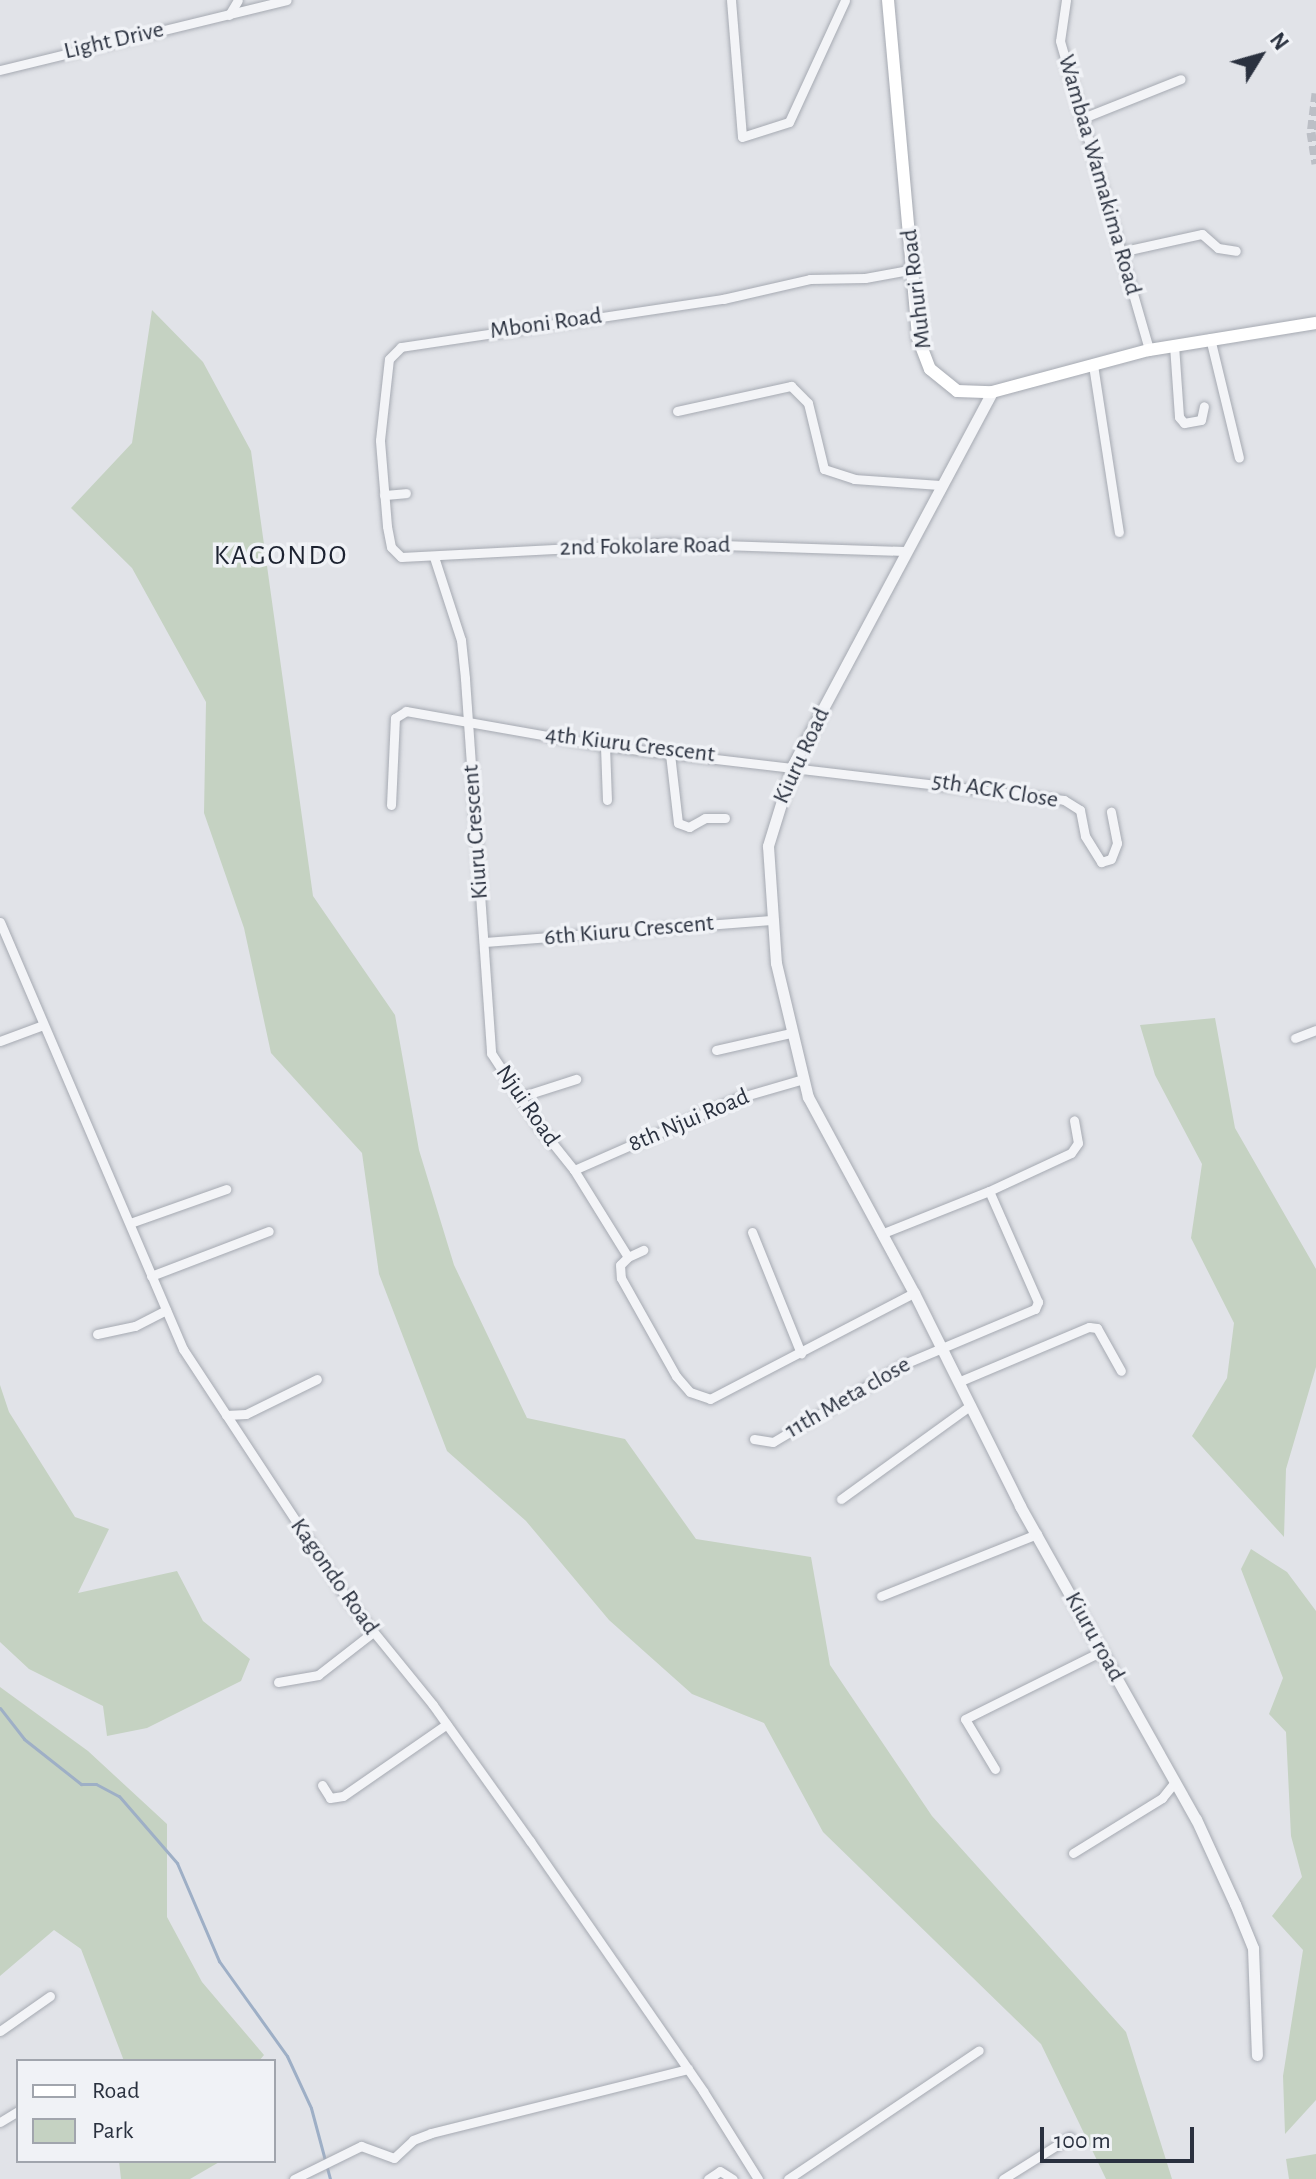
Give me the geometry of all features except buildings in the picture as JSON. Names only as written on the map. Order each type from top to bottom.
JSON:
[{"type":"main road","name":"Muhuri Road","points":[[888,0],[895,111],[914,269],[918,338],[930,369],[957,391],[992,392],[1149,350],[1316,323]]},
{"type":"street","points":[[229,15],[238,0]]},
{"type":"street","name":"Light Drive","points":[[0,70],[287,0]]},
{"type":"street","points":[[731,0],[742,137],[789,122],[845,0]]},
{"type":"street","name":"Wambaa Wamakima Road","points":[[1066,0],[1060,41],[1149,350]]},
{"type":"street","points":[[1083,118],[1181,79]]},
{"type":"street","points":[[1120,252],[1202,234],[1218,248],[1236,251]]},
{"type":"street","name":"Mboni Road","points":[[391,547],[380,440],[389,359],[401,347],[723,299],[810,279],[914,269]]},
{"type":"street","points":[[1210,338],[1239,458]]},
{"type":"street","points":[[1174,345],[1179,417],[1184,423],[1201,420],[1204,406]]},
{"type":"street","points":[[1093,365],[1119,532]]},
{"type":"street","points":[[677,411],[791,386],[803,391],[808,403],[824,469],[854,479],[940,485]]},
{"type":"street","name":"Kiuru Road","points":[[881,1234],[800,1080],[773,920],[768,846],[793,765],[904,551],[992,392]]},
{"type":"street","points":[[384,495],[406,493]]},
{"type":"street","name":"2nd Fokolare Road","points":[[391,547],[401,557],[669,543],[904,551]]},
{"type":"street","name":"Kiuru Crescent","points":[[434,557],[461,640],[473,839],[486,942]]},
{"type":"street","name":"4th Kiuru Crescent","points":[[391,805],[395,718],[406,711],[605,746],[793,765]]},
{"type":"street","points":[[605,746],[607,800]]},
{"type":"street","points":[[670,754],[678,823],[689,827],[705,818],[725,818]]},
{"type":"street","name":"5th ACK Close","points":[[793,765],[1064,800],[1080,810],[1085,836],[1101,862],[1111,859],[1117,843],[1111,812]]},
{"type":"street","name":"6th Kiuru Crescent","points":[[486,942],[773,920]]},
{"type":"street","name":"Kagondo Road","points":[[0,922],[43,1025],[133,1222],[151,1276],[183,1349],[372,1633],[447,1724],[688,2069],[758,2179]]},
{"type":"street","name":"Njui Road","points":[[486,942],[491,1053],[523,1096],[538,1125],[577,1168],[628,1257]]},
{"type":"street","points":[[0,1041],[43,1025]]},
{"type":"street","points":[[1295,1038],[1316,1030]]},
{"type":"street","points":[[716,1050],[790,1033]]},
{"type":"street","points":[[523,1096],[576,1079]]},
{"type":"street","name":"8th Njui Road","points":[[577,1168],[738,1098],[800,1080]]},
{"type":"street","points":[[881,1234],[989,1191],[1071,1153],[1078,1143],[1074,1120]]},
{"type":"street","points":[[133,1222],[226,1189]]},
{"type":"street","name":"11th Meta close","points":[[754,1439],[773,1442],[817,1413],[941,1347],[1035,1309],[1038,1302],[989,1191]]},
{"type":"street","points":[[151,1276],[269,1231]]},
{"type":"street","points":[[752,1232],[801,1353]]},
{"type":"street","name":"Kiuru road","points":[[881,1234],[1037,1534],[1175,1782],[1253,1948],[1257,2055]]},
{"type":"street","points":[[643,1250],[620,1265],[621,1278],[676,1376],[700,1397],[724,1395],[914,1293]]},
{"type":"street","points":[[97,1334],[135,1326],[166,1310]]},
{"type":"street","points":[[958,1382],[1089,1327],[1097,1328],[1121,1371]]},
{"type":"street","points":[[226,1415],[246,1414],[317,1379]]},
{"type":"street","points":[[841,1499],[971,1405]]},
{"type":"street","points":[[881,1596],[1037,1534]]},
{"type":"street","points":[[278,1682],[314,1677],[372,1633]]},
{"type":"street","points":[[995,1769],[965,1719],[1102,1651]]},
{"type":"street","points":[[322,1785],[330,1798],[343,1796],[447,1724]]},
{"type":"street","points":[[1073,1853],[1162,1798],[1175,1782]]},
{"type":"street","points":[[0,2031],[50,1996]]},
{"type":"street","points":[[788,2179],[979,2050]]},
{"type":"street","points":[[294,2179],[361,2146],[394,2158],[431,2133],[688,2069]]},
{"type":"street","points":[[1003,2179],[1070,2137]]},
{"type":"street","points":[[708,2179],[720,2171],[733,2179]]},
{"type":"green space","points":[[152,310],[203,362],[251,451],[313,896],[395,1015],[419,1150],[454,1265],[527,1418],[625,1439],[696,1539],[811,1557],[830,1665],[932,1816],[1126,2032],[1172,2179],[1106,2179],[1041,2044],[823,1832],[764,1723],[692,1694],[609,1620],[526,1521],[447,1451],[379,1274],[362,1153],[271,1053],[244,928],[204,813],[206,702],[132,568],[71,508],[132,443]]},
{"type":"green space","points":[[1215,1018],[1235,1128],[1316,1269],[1316,1367],[1286,1469],[1284,1537],[1192,1436],[1227,1378],[1234,1323],[1191,1238],[1202,1164],[1155,1075],[1140,1025]]},
{"type":"green space","points":[[0,1385],[9,1412],[75,1517],[109,1529],[78,1593],[177,1571],[203,1621],[250,1659],[241,1681],[147,1728],[107,1736],[103,1706],[29,1669],[0,1642]]},
{"type":"green space","points":[[1251,1549],[1287,1572],[1316,1611],[1316,2100],[1285,2134],[1283,2076],[1303,1950],[1272,1916],[1302,1877],[1291,1836],[1286,1732],[1269,1714],[1283,1678],[1241,1569]]},
{"type":"green space","points":[[0,1687],[88,1751],[167,1824],[167,1917],[202,1982],[264,2055],[261,2059],[123,2059],[81,1949],[54,1930],[0,1976]]},
{"type":"green space","points":[[1316,2154],[1316,2179],[1289,2179],[1286,2159]]},
{"type":"green space","points":[[119,2163],[218,2163],[190,2179],[121,2179]]},
{"type":"waterway","points":[[0,1708],[24,1739],[81,1784],[96,1784],[119,1796],[177,1863],[219,1961],[287,2056],[311,2108],[330,2179]]},
{"type":"tunnel","points":[[1316,93],[1311,132],[1316,164]]},
{"type":"district","name":"KAGONDO","points":[[281,556]]}]
